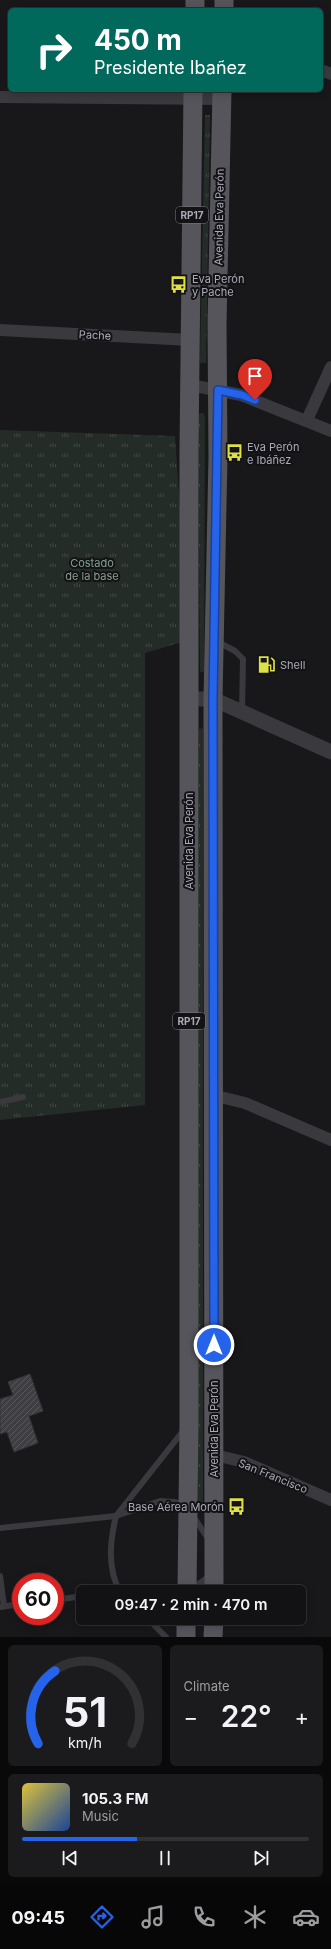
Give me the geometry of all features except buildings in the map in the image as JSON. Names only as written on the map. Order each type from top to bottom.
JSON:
[{"type":"main road","name":"Avenida Eva Perón","points":[[187,1585],[189,1510],[190,340],[193,94]]},
{"type":"main road","name":"Avenida Eva Perón","points":[[214,1585],[212,1095],[213,699],[218,390],[217,324],[222,94]]},
{"type":"main road","points":[[186,1625],[186,1637]]},
{"type":"main road","points":[[213,1637],[214,1625]]},
{"type":"street","points":[[0,97],[222,94]]},
{"type":"street","name":"Pache","points":[[0,330],[190,340]]},
{"type":"street","points":[[307,420],[331,367]]},
{"type":"street","points":[[190,385],[242,395],[331,431]]},
{"type":"street","points":[[189,699],[213,699],[331,752]]},
{"type":"street","points":[[212,1095],[245,1102],[331,1140]]},
{"type":"street","name":"San Francisco","points":[[214,1455],[244,1462],[331,1500]]},
{"type":"lane","points":[[214,641],[235,651],[243,659],[242,712]]},
{"type":"lane","points":[[0,1102],[23,1097]]},
{"type":"lane","points":[[116,1585],[110,1556],[112,1534],[116,1516],[189,1423]]},
{"type":"lane","points":[[0,1528],[116,1516],[160,1501],[175,1502],[189,1510],[214,1548]]},
{"type":"lane","points":[[197,1585],[214,1573]]},
{"type":"lane","points":[[0,1576],[2,1606],[12,1605]]},
{"type":"lane","points":[[64,1599],[76,1597]]},
{"type":"lane","points":[[154,1625],[166,1637]]},
{"type":"green space","points":[[205,115],[210,115],[206,363],[200,363]]},
{"type":"green space","points":[[200,413],[203,413],[205,417],[204,672],[200,672],[198,417]]},
{"type":"green space","name":"Costado de la base","points":[[0,430],[175,436],[189,640],[145,653],[145,1105],[0,1120]]},
{"type":"green space","points":[[203,728],[203,1507],[198,1507],[199,729]]},
{"type":"place","name":"Eva Perón y Pache","points":[[179,285]]},
{"type":"place","name":"Eva Perón e Ibáñez","points":[[234,453]]},
{"type":"place","name":"Shell","points":[[267,665]]},
{"type":"place","name":"Base Aérea Morón","points":[[237,1507]]},
{"type":"route","points":[[214,1345],[212,1095],[213,699],[218,390],[242,395],[255,400]]}]
